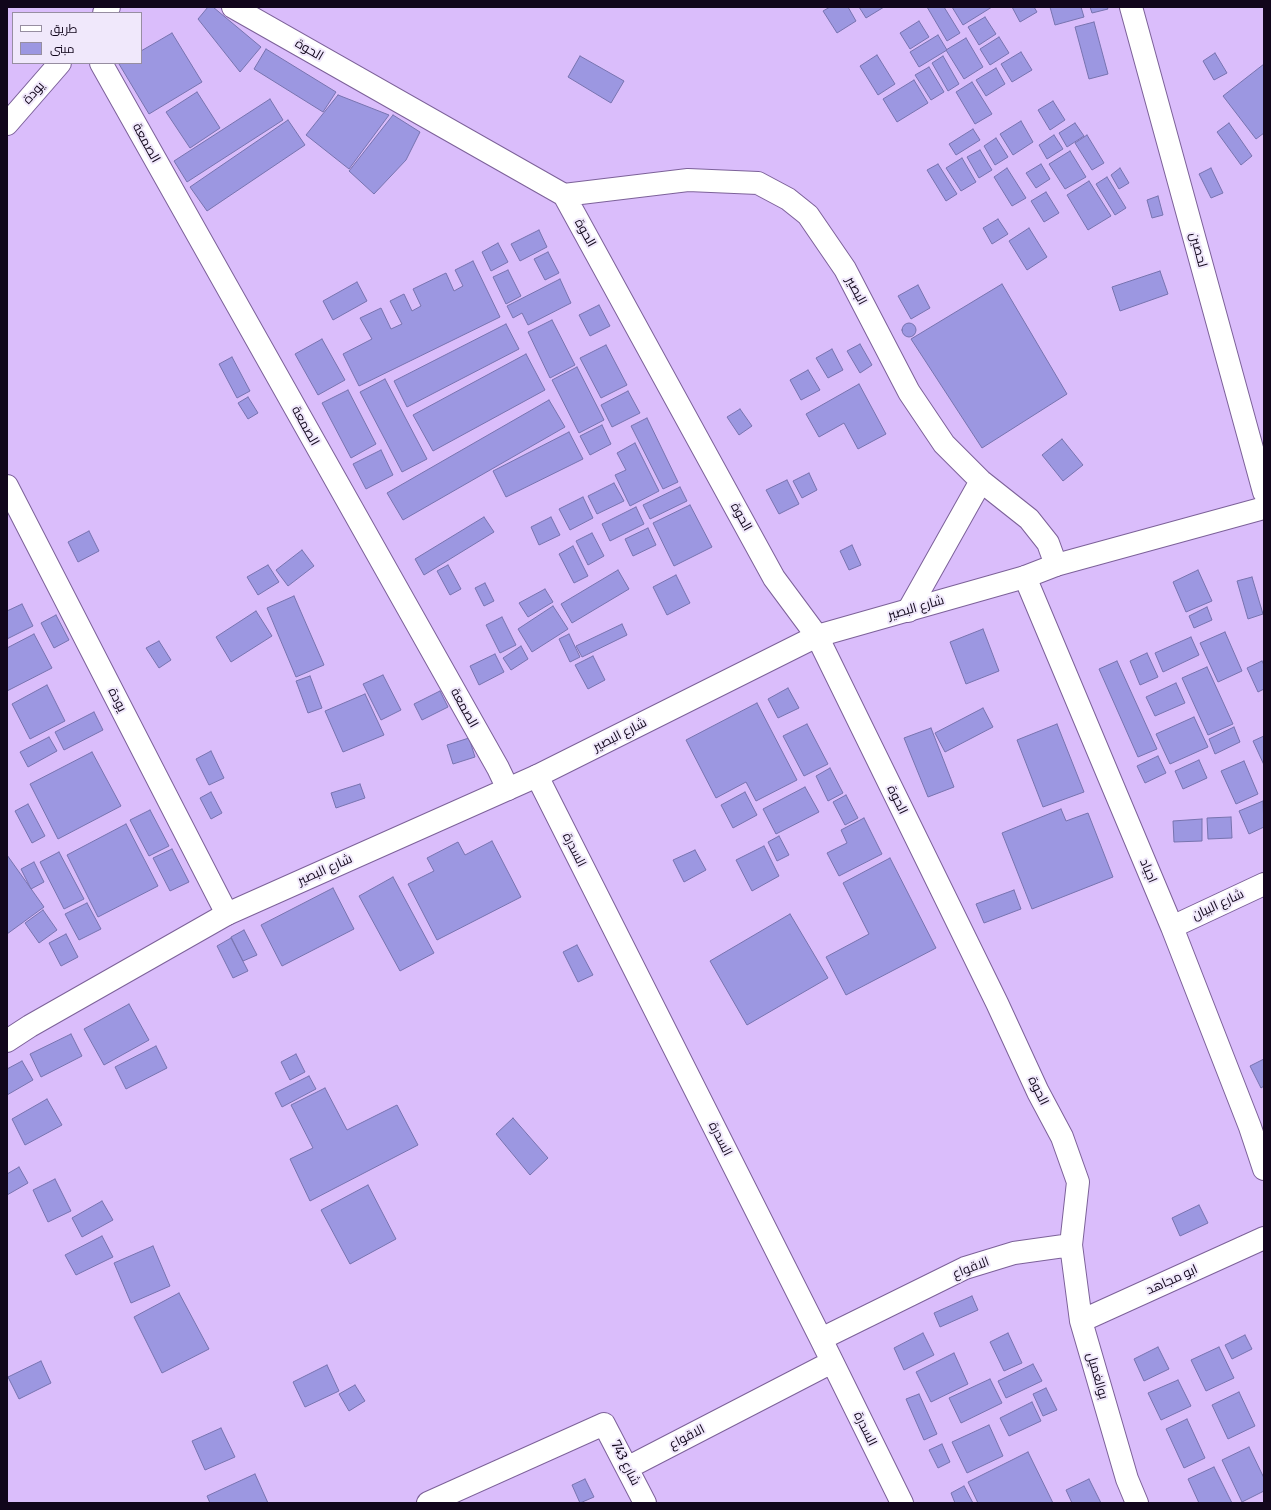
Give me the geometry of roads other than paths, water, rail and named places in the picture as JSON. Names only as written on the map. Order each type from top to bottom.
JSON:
[{"type":"street","name":"الحوة","points":[[234,7],[564,195],[774,578],[817,636],[994,996],[1038,1092],[1062,1138],[1078,1182],[1072,1245]]},
{"type":"street","name":"لحصين","points":[[1131,7],[1264,492]]},
{"type":"street","name":"يودة","points":[[7,124],[59,64]]},
{"type":"street","name":"الصمعة","points":[[102,64],[498,768],[508,789]]},
{"type":"street","name":"البصير","points":[[564,195],[688,180],[758,183],[788,199],[808,215],[845,268],[909,392],[944,444],[981,481],[1029,519],[1048,543],[1056,565]]},
{"type":"street","points":[[908,611],[981,481]]},
{"type":"street","name":"يودة","points":[[7,486],[227,914]]},
{"type":"street","name":"شارع البصير","points":[[7,1041],[30,1026],[227,914],[537,776],[817,636],[1025,577],[1056,565],[1264,508]]},
{"type":"street","name":"اجياد","points":[[1025,577],[1172,927],[1250,1127],[1264,1168]]},
{"type":"street","name":"السدرة","points":[[537,776],[902,1503]]},
{"type":"street","name":"شارع البيان","points":[[1172,927],[1264,884]]},
{"type":"street","name":"ابو مجاهد","points":[[1080,1321],[1264,1238]]},
{"type":"street","name":"الاقواع","points":[[821,1339],[965,1268],[1014,1253],[1072,1245]]},
{"type":"street","name":"بوالغميل","points":[[1072,1245],[1080,1321],[1127,1479],[1137,1503]]},
{"type":"street","name":"الاقواع","points":[[627,1468],[832,1362]]},
{"type":"street","name":"شارع 743","points":[[428,1503],[604,1424],[645,1503]]}]
